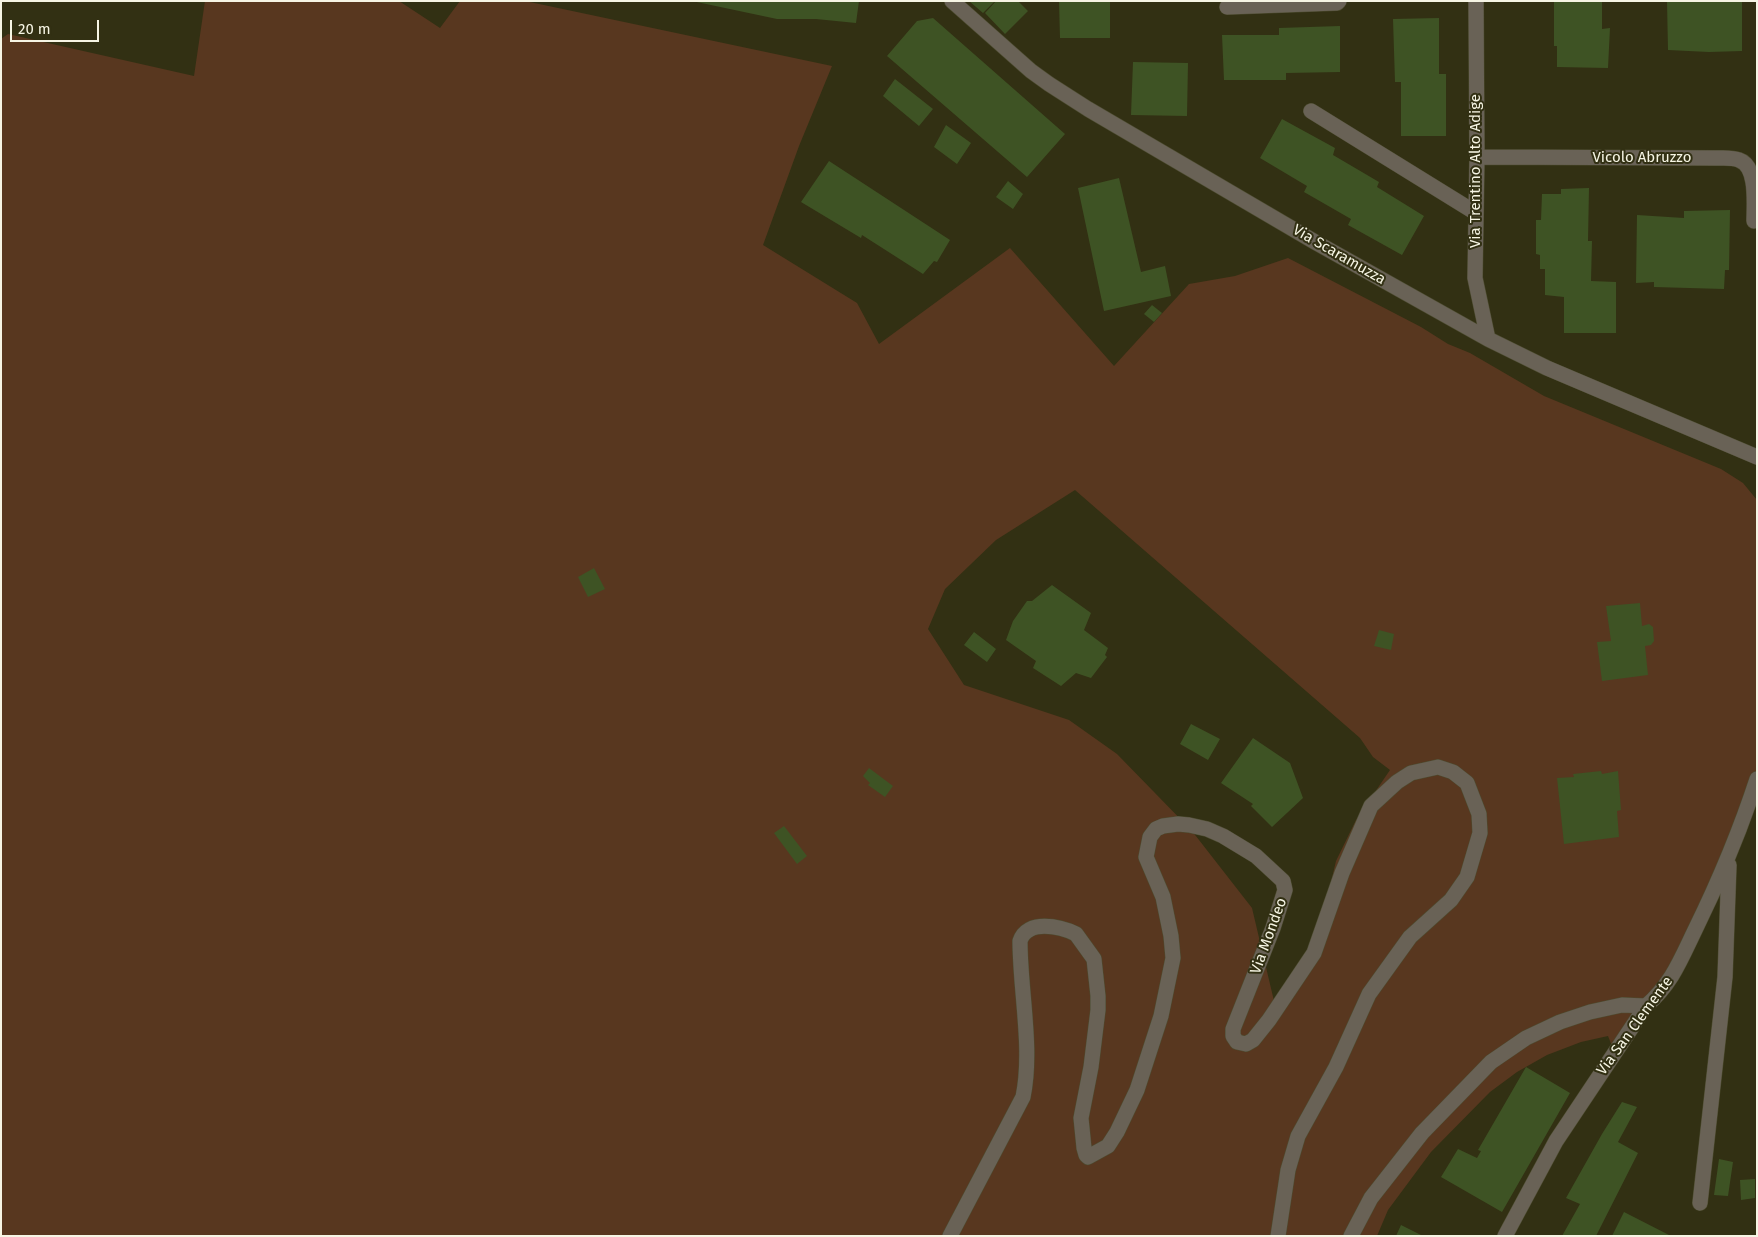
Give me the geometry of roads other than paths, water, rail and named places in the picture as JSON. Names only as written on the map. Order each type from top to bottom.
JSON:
[{"type":"street","name":"Via Scaramuzza","points":[[952,1],[1031,71],[1088,109],[1315,242],[1488,339],[1547,368],[1757,458]]},
{"type":"street","points":[[1227,7],[1337,3],[1339,1]]},
{"type":"street","name":"Via Trentino Alto Adige","points":[[1476,1],[1477,158],[1475,278],[1488,339]]},
{"type":"street","points":[[1311,111],[1476,213]]},
{"type":"street","name":"Vicolo Abruzzo","points":[[1477,158],[1716,158],[1740,160],[1748,166],[1753,177],[1754,221]]},
{"type":"street","name":"Via Mondeo","points":[[950,1236],[1023,1097],[1026,1055],[1020,941],[1024,934],[1030,930],[1049,926],[1071,932],[1076,934],[1094,959],[1098,1010],[1091,1068],[1080,1122],[1086,1156],[1090,1157],[1101,1152],[1111,1144],[1132,1100],[1161,1016],[1171,975],[1173,958],[1166,908],[1146,857],[1148,841],[1153,832],[1163,826],[1178,824],[1207,829],[1240,845],[1256,856],[1283,881],[1285,890],[1273,928],[1233,1028],[1233,1036],[1242,1045],[1253,1040],[1314,953],[1342,873],[1371,806],[1397,782],[1411,773],[1438,767],[1453,772],[1468,783],[1479,814],[1480,833],[1466,876],[1450,900],[1410,936],[1369,994],[1336,1067],[1298,1136],[1288,1170],[1278,1236]]},
{"type":"street","name":"Via San Clemente","points":[[1505,1236],[1556,1141],[1646,1006],[1660,994],[1670,981],[1712,896],[1729,856],[1757,779]]},
{"type":"street","points":[[1700,1203],[1725,977],[1729,856]]},
{"type":"street","points":[[1351,1236],[1371,1198],[1422,1133],[1491,1062],[1526,1038],[1560,1022],[1590,1012],[1622,1005],[1646,1006]]}]
